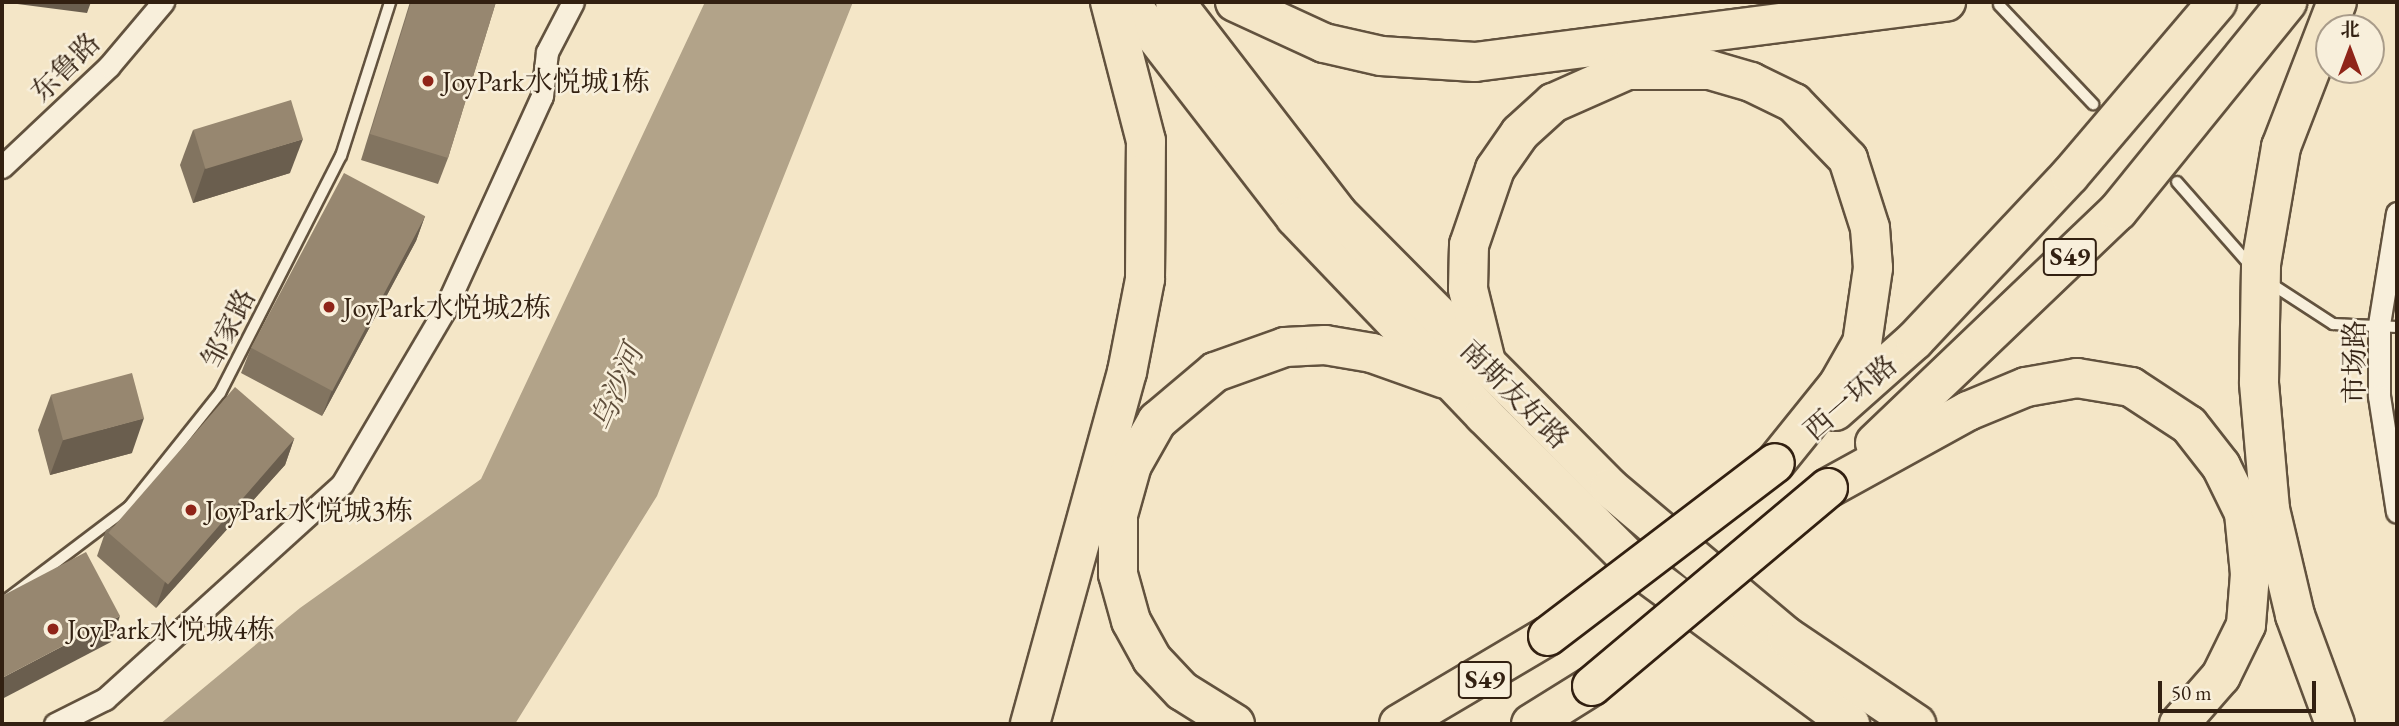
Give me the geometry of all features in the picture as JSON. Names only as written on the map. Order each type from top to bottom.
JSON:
[{"type":"highway","points":[[1030,724],[1126,372],[1145,279],[1146,141],[1110,2]]},
{"type":"highway","name":"南斯友好路","points":[[1129,2],[1295,217],[1451,381],[1636,566],[1781,676],[1850,724]]},
{"type":"highway","name":"南斯友好路","points":[[1175,2],[1338,214],[1610,488],[1787,638],[1916,724]]},
{"type":"highway","points":[[1235,2],[1324,43],[1381,56],[1475,62],[1946,2]]},
{"type":"highway","name":"西一环路","points":[[1422,724],[1548,636],[1775,463],[1915,340],[2070,175],[2217,2]]},
{"type":"highway","name":"西一环路","points":[[1531,724],[1592,685],[1828,488],[2118,211],[2287,2]]},
{"type":"highway","points":[[2335,724],[2295,615],[2270,509],[2259,382],[2261,264],[2281,147],[2337,2]]},
{"type":"highway","points":[[1488,368],[1468,289],[1469,245],[1495,169],[1520,133],[1553,103],[1627,69],[1710,70],[1751,82],[1794,103],[1848,159],[1870,228],[1873,268],[1861,343],[1838,385],[1775,463]]},
{"type":"highway","points":[[1235,724],[1182,691],[1152,659],[1130,621],[1121,586],[1118,515],[1132,465],[1157,421],[1215,372],[1285,347],[1325,345],[1372,353],[1451,381]]},
{"type":"highway","points":[[1828,488],[1968,411],[2026,387],[2077,377],[2131,387],[2189,425],[2221,466],[2244,513],[2250,574],[2246,625],[2221,676],[2179,724]]},
{"type":"highway","points":[[1399,724],[1548,636]]},
{"type":"highway","points":[[1781,676],[1818,724]]},
{"type":"highway","points":[[1569,724],[1592,685]]},
{"type":"street","name":"东鲁路","points":[[2,167],[109,66],[163,2]]},
{"type":"street","points":[[55,724],[105,699],[342,484],[444,311],[542,96],[547,52],[573,2]]},
{"type":"street","name":"市场路","points":[[2397,213],[2388,326],[2379,396],[2397,512]]},
{"type":"lane","name":"邹家路","points":[[2,603],[129,507],[220,393],[341,156],[390,2]]},
{"type":"lane","points":[[1998,5],[2093,104]]},
{"type":"lane","points":[[2177,182],[2249,264]]},
{"type":"lane","points":[[2273,285],[2333,324],[2388,326]]},
{"type":"water","name":"乌沙河","points":[[705,2],[853,2],[657,496],[515,724],[160,724],[300,608],[481,479]]},
{"type":"building","name":"JoyPark水悦城1栋","points":[[411,2],[496,2],[448,158],[370,134]]},
{"type":"building","points":[[291,100],[303,139],[205,169],[193,130]]},
{"type":"building","name":"JoyPark水悦城2栋","points":[[344,173],[425,216],[332,391],[251,348]]},
{"type":"building","points":[[132,373],[144,418],[63,440],[51,395]]},
{"type":"building","name":"JoyPark水悦城3栋","points":[[235,387],[295,439],[168,584],[108,533]]},
{"type":"building","name":"JoyPark水悦城4栋","points":[[86,552],[120,616],[2,678],[2,596]]},
{"type":"place","name":"JoyPark水悦城1栋","points":[[428,81]]},
{"type":"place","name":"JoyPark水悦城2栋","points":[[329,307]]},
{"type":"place","name":"JoyPark水悦城3栋","points":[[191,510]]},
{"type":"place","name":"JoyPark水悦城4栋","points":[[53,629]]}]
